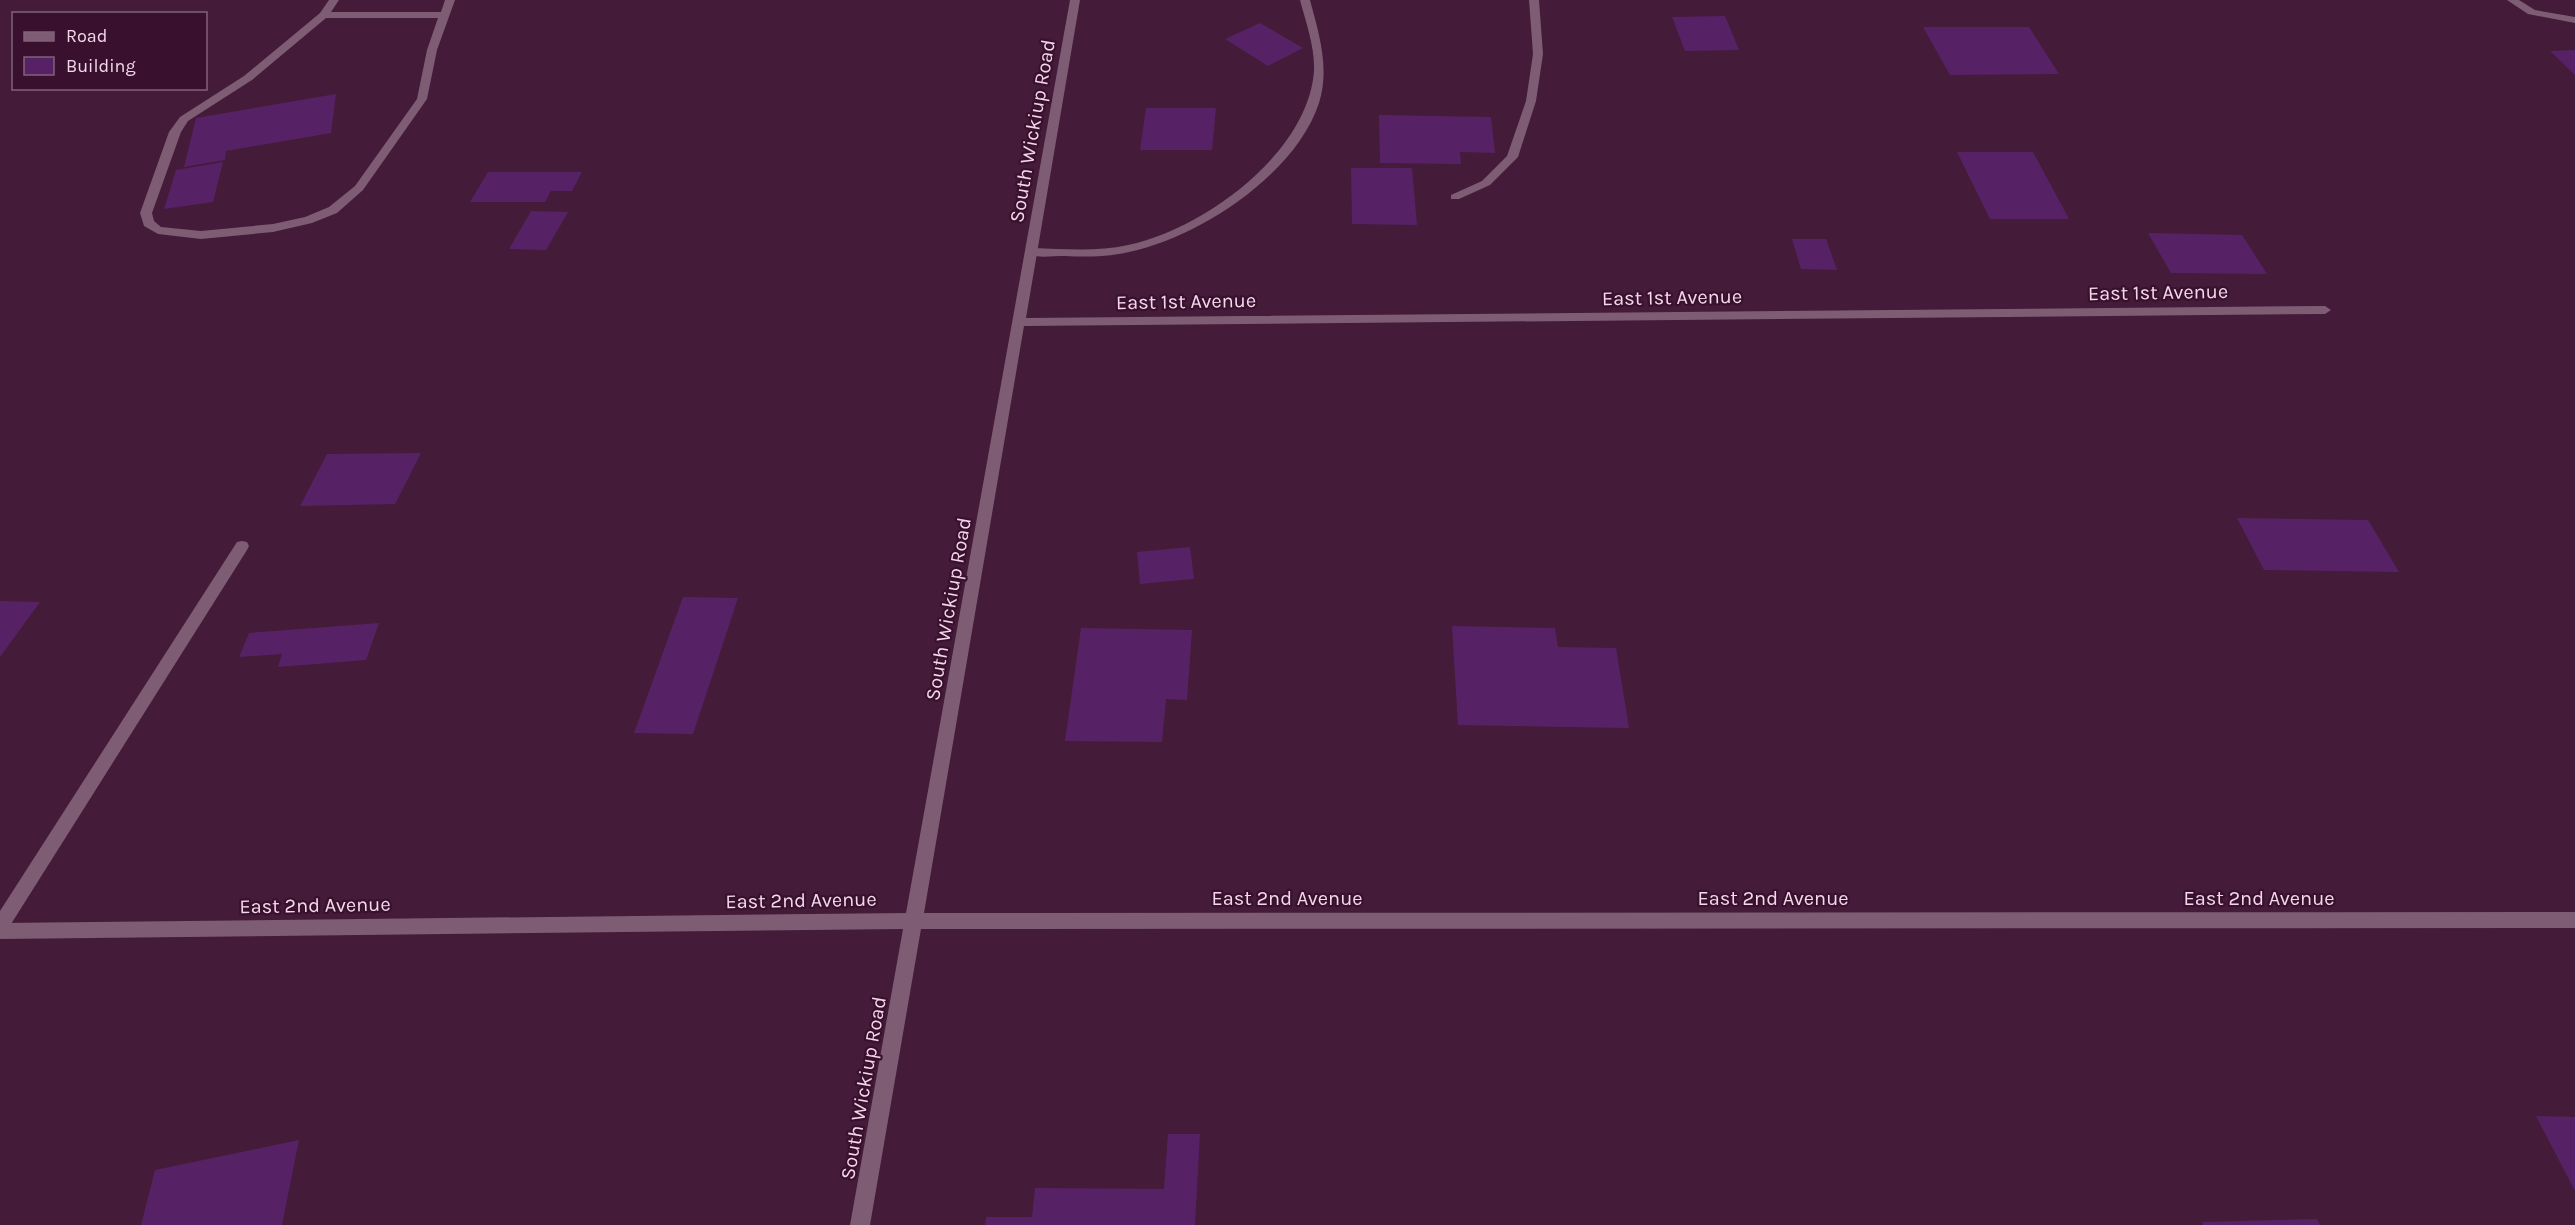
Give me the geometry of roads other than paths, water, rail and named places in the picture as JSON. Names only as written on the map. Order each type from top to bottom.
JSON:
[{"type":"street","points":[[334,0],[324,15],[249,78],[184,119],[175,132],[146,213],[148,223],[158,230],[201,235],[273,228],[308,220],[333,210],[359,188],[422,99],[432,50],[450,0]]},
{"type":"street","name":"South Wickiup Road","points":[[860,1225],[1033,252],[1075,0]]},
{"type":"street","points":[[1033,252],[1100,251],[1141,246],[1202,218],[1250,188],[1291,148],[1312,106],[1319,72],[1305,0]]},
{"type":"street","points":[[1455,197],[1486,183],[1512,157],[1531,101],[1538,54],[1534,0]]},
{"type":"street","points":[[2512,0],[2532,12],[2575,20]]},
{"type":"street","points":[[324,15],[445,15]]},
{"type":"street","name":"East 1st Avenue","points":[[1020,322],[2325,310]]},
{"type":"street","points":[[0,926],[242,546]]},
{"type":"street","name":"East 2nd Avenue","points":[[0,932],[914,921],[2575,920]]}]
